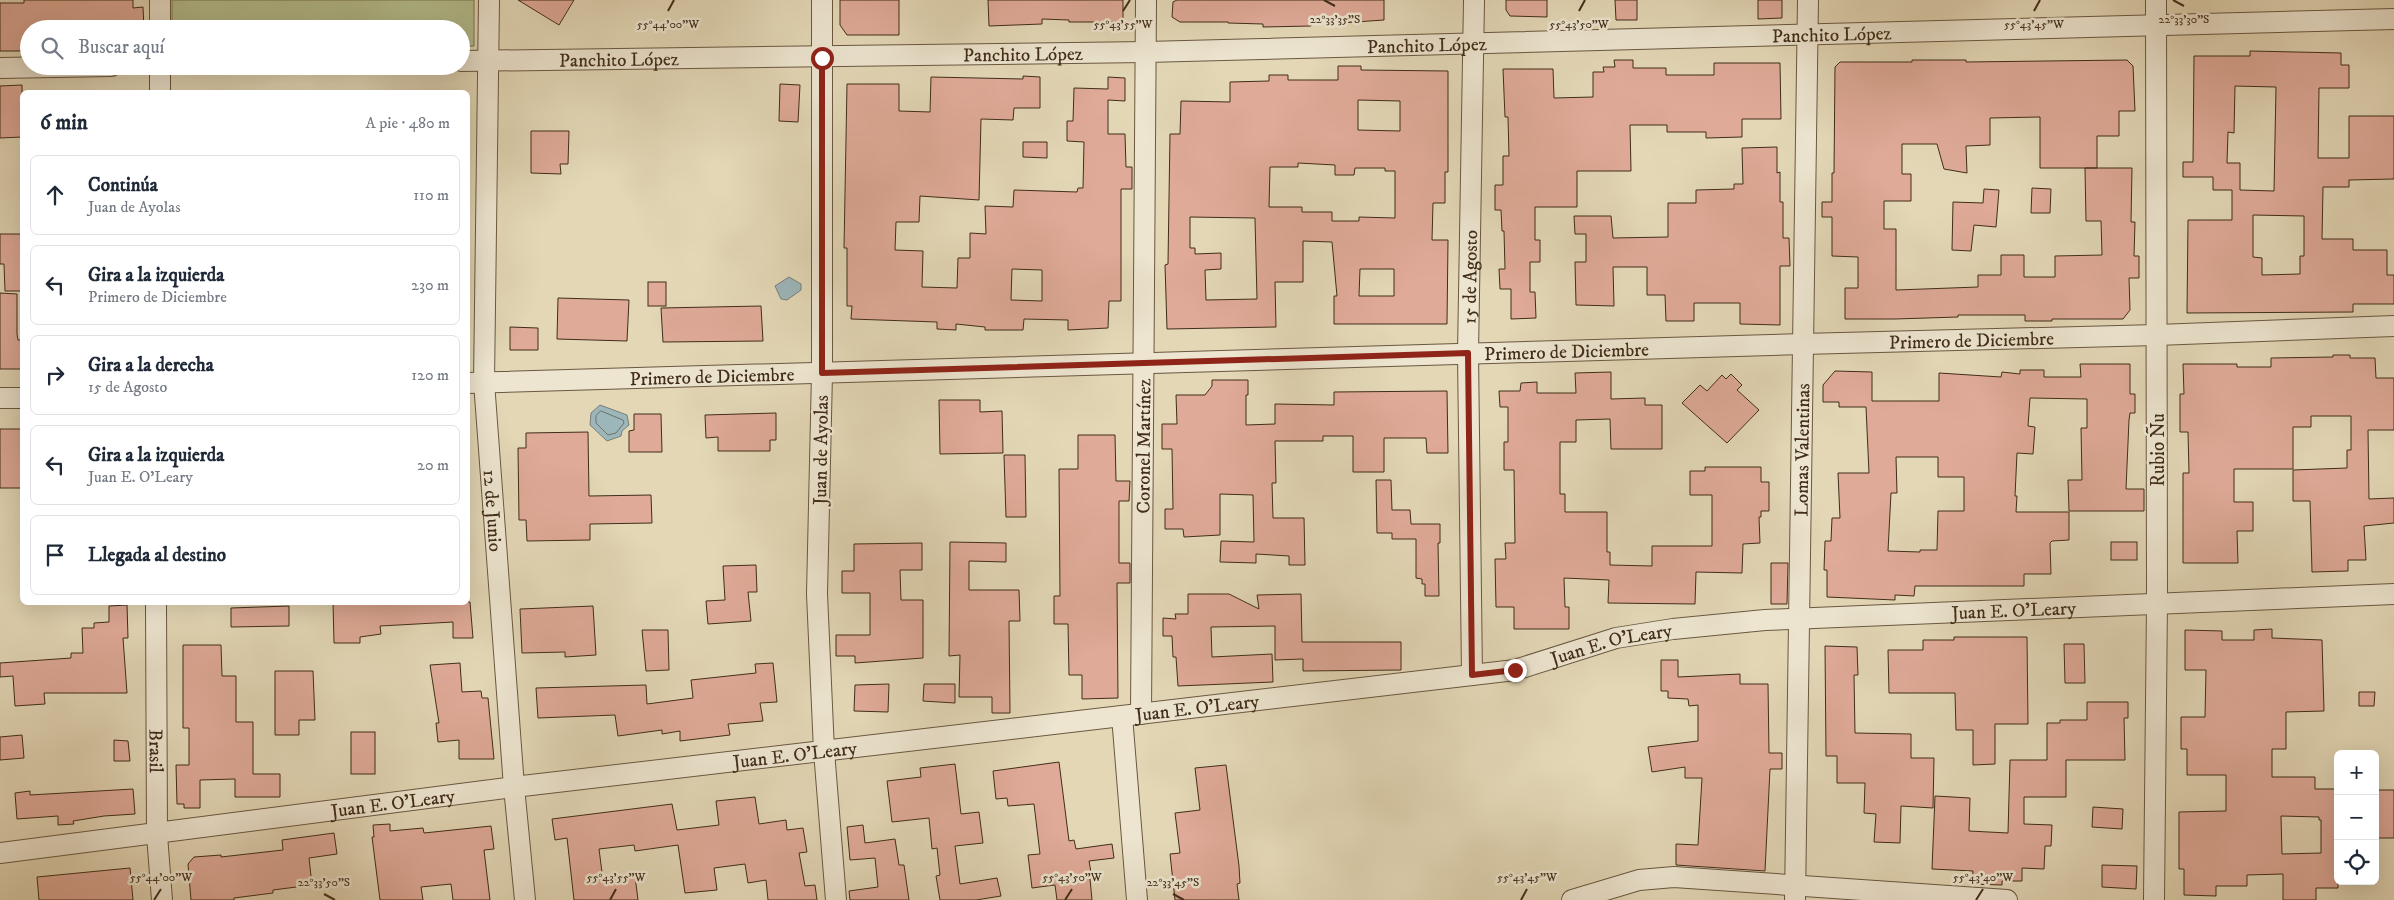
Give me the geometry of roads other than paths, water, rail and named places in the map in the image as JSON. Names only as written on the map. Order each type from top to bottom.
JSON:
[{"type":"street","points":[[160,0],[160,20]]},
{"type":"street","name":"12 de Junio","points":[[489,0],[489,61],[476,382],[525,900]]},
{"type":"street","name":"Juan de Ayolas","points":[[822,0],[822,373],[817,594],[824,751],[836,900]]},
{"type":"street","name":"Coronel Martínez","points":[[1137,900],[1132,715],[1142,362],[1146,0]]},
{"type":"street","name":"15 de Agosto","points":[[1472,675],[1468,353],[1474,0]]},
{"type":"street","name":"Lomas Valentinas","points":[[1795,893],[1808,0]]},
{"type":"street","name":"Rubio Ñu","points":[[2154,900],[2157,602],[2156,0]]},
{"type":"street","name":"Panchito López","points":[[470,61],[822,58],[1146,52],[1808,36],[2394,19]]},
{"type":"street","points":[[0,68],[20,68]]},
{"type":"street","points":[[160,75],[160,90]]},
{"type":"street","name":"Primero de Diciembre","points":[[476,382],[2157,335],[2394,326]]},
{"type":"street","points":[[0,398],[20,398]]},
{"type":"street","name":"Juan E. O'Leary","points":[[0,853],[157,835],[514,787],[1515,670],[1616,638],[1673,629],[1798,618],[2157,602],[2394,594]]},
{"type":"street","name":"Brasil","points":[[156,605],[157,835],[162,900]]},
{"type":"street","points":[[1572,900],[1639,880],[1674,878],[1795,893],[2007,900]]},
{"type":"water","points":[[789,277],[801,284],[801,290],[787,300],[781,299],[775,286]]},
{"type":"water","points":[[600,405],[627,415],[629,425],[622,431],[621,436],[607,441],[590,425],[591,413]]}]
